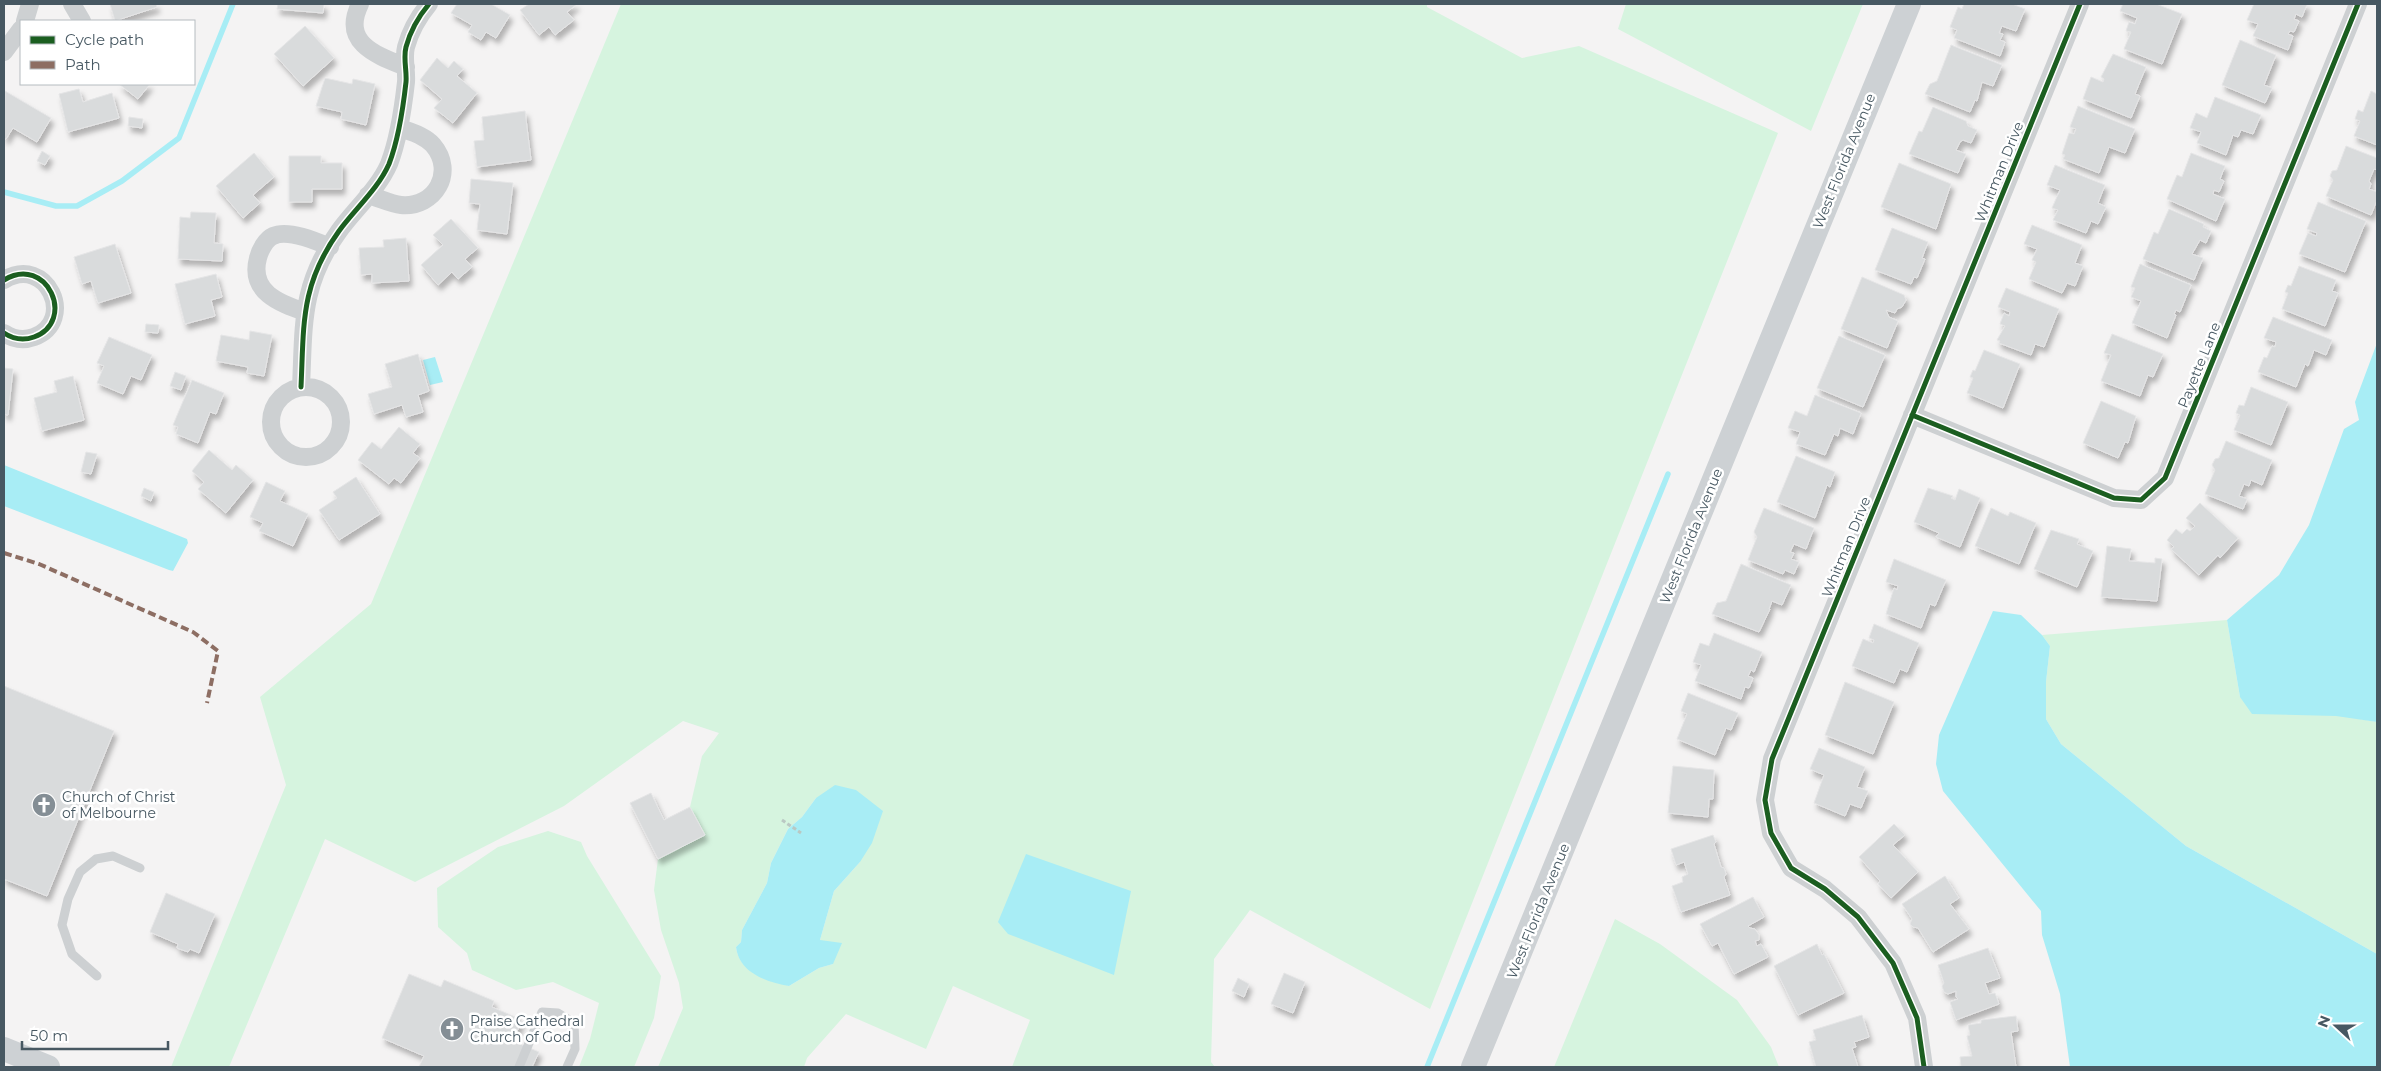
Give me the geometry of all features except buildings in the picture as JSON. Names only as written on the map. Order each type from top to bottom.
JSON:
[{"type":"street","points":[[25,20],[30,4]]},
{"type":"street","points":[[72,4],[81,20]]},
{"type":"street","points":[[360,4],[355,14],[358,38],[368,50],[406,67]]},
{"type":"street","points":[[301,387],[305,312],[314,274],[338,232],[368,195],[388,165],[399,128],[406,67],[406,48],[420,15],[429,4]]},
{"type":"street","name":"West Florida Avenue","points":[[1473,1067],[1909,4]]},
{"type":"street","name":"Whitman Drive","points":[[1924,1067],[1917,1018],[1893,963],[1858,917],[1825,889],[1791,868],[1771,833],[1766,800],[1772,759],[2080,4]]},
{"type":"street","name":"Payette Lane","points":[[1912,415],[2114,498],[2141,500],[2165,478],[2358,4]]},
{"type":"street","points":[[11,50],[20,31]]},
{"type":"street","points":[[368,195],[400,205],[412,205],[421,203],[441,184],[443,170],[433,145],[409,130],[399,128]]},
{"type":"street","points":[[305,312],[278,303],[265,292],[258,281],[256,265],[260,253],[264,244],[274,236],[296,236],[330,247]]},
{"type":"street","points":[[4,279],[21,274],[39,278],[51,291],[55,309],[49,326],[35,337],[21,339],[4,333]]},
{"type":"street","points":[[301,387],[320,390],[331,397],[338,408],[341,420],[340,433],[333,445],[323,453],[311,458],[298,457],[286,452],[277,442],[272,430],[273,411],[280,399],[289,391],[301,387]]},
{"type":"street","points":[[4,1049],[48,1067]]},
{"type":"lane","points":[[96,976],[72,954],[62,925],[68,899],[80,872],[96,859],[112,856],[140,868]]},
{"type":"lane","points":[[519,1067],[542,1012],[558,1013],[574,1023],[575,1049],[567,1067]]},
{"type":"path","points":[[782,820],[802,833]]},
{"type":"green space","points":[[621,4],[1427,4],[1427,7],[1522,58],[1579,46],[1778,133],[1430,1009],[1250,910],[1214,959],[1211,1062],[1215,1067],[1012,1067],[1030,1020],[953,986],[926,1049],[846,1014],[807,1058],[804,1067],[658,1067],[683,1008],[679,983],[661,930],[654,890],[658,859],[704,835],[690,807],[702,756],[719,733],[683,721],[564,806],[415,882],[325,839],[229,1067],[171,1067],[286,785],[260,697],[371,604]],"holes":[[[816,798],[860,862],[834,891],[820,940],[833,964],[819,968],[789,986],[764,977],[743,963],[738,956],[736,947],[741,942],[742,930],[767,883],[771,863],[788,829],[802,817]]]},
{"type":"green space","points":[[1626,4],[1863,4],[1811,131],[1618,29]]},
{"type":"green space","points":[[2227,620],[2240,697],[2377,722],[2377,954],[2186,846],[2061,744],[2046,719],[2046,682],[2050,646],[2042,635]]},
{"type":"green space","points":[[548,831],[581,842],[587,856],[661,976],[654,1018],[634,1067],[579,1067],[590,1039],[599,1003],[553,982],[516,990],[472,970],[467,953],[438,927],[437,888],[498,847]]},
{"type":"green space","points":[[1615,919],[1660,944],[1737,1000],[1771,1047],[1779,1067],[1554,1067]]},
{"type":"water","points":[[2377,343],[2377,722],[2336,716],[2252,714],[2240,697],[2227,620],[2279,575],[2309,525],[2344,429],[2359,420],[2355,402]]},
{"type":"water","points":[[435,357],[443,382],[430,385],[423,360]]},
{"type":"water","points":[[4,465],[187,539],[188,543],[173,571],[4,506]]},
{"type":"water","points":[[1993,611],[2021,615],[2042,635],[2050,646],[2046,682],[2046,719],[2061,744],[2186,846],[2377,954],[2377,1067],[2070,1067],[2060,994],[2042,935],[2041,911],[1943,791],[1936,764],[1939,735]]},
{"type":"water","points":[[835,785],[856,790],[883,811],[872,843],[860,862],[834,891],[820,940],[842,943],[833,964],[819,968],[789,986],[763,979],[748,970],[738,956],[736,947],[741,942],[742,930],[767,883],[771,863],[788,829],[802,817],[816,798]]},
{"type":"water","points":[[1026,854],[1131,891],[1114,975],[1008,934],[998,922]]},
{"type":"waterway","points":[[4,192],[56,206],[77,206],[122,181],[179,138],[233,4]]},
{"type":"waterway","points":[[1427,1067],[1668,474]]},
{"type":"marked path","points":[[4,553],[39,564],[193,632],[218,651],[207,703]]},
{"type":"cycle path","points":[[301,387],[306,306],[317,269],[339,231],[379,182],[389,164],[398,134],[403,103],[406,82],[406,47],[415,24],[429,4]]},
{"type":"cycle path","points":[[1924,1067],[1917,1018],[1893,963],[1858,917],[1825,889],[1791,868],[1771,833],[1765,800],[1772,759],[2080,4]]},
{"type":"cycle path","points":[[1912,415],[2114,498],[2141,500],[2165,478],[2358,4]]},
{"type":"cycle path","points":[[4,280],[19,274],[33,276],[44,282],[51,293],[55,305],[54,318],[47,329],[34,337],[18,339],[4,333]]},
{"type":"place","name":"Church of Christ of Melbourne","points":[[44,805]]},
{"type":"place","name":"Praise Cathedral Church of God","points":[[452,1029]]}]
